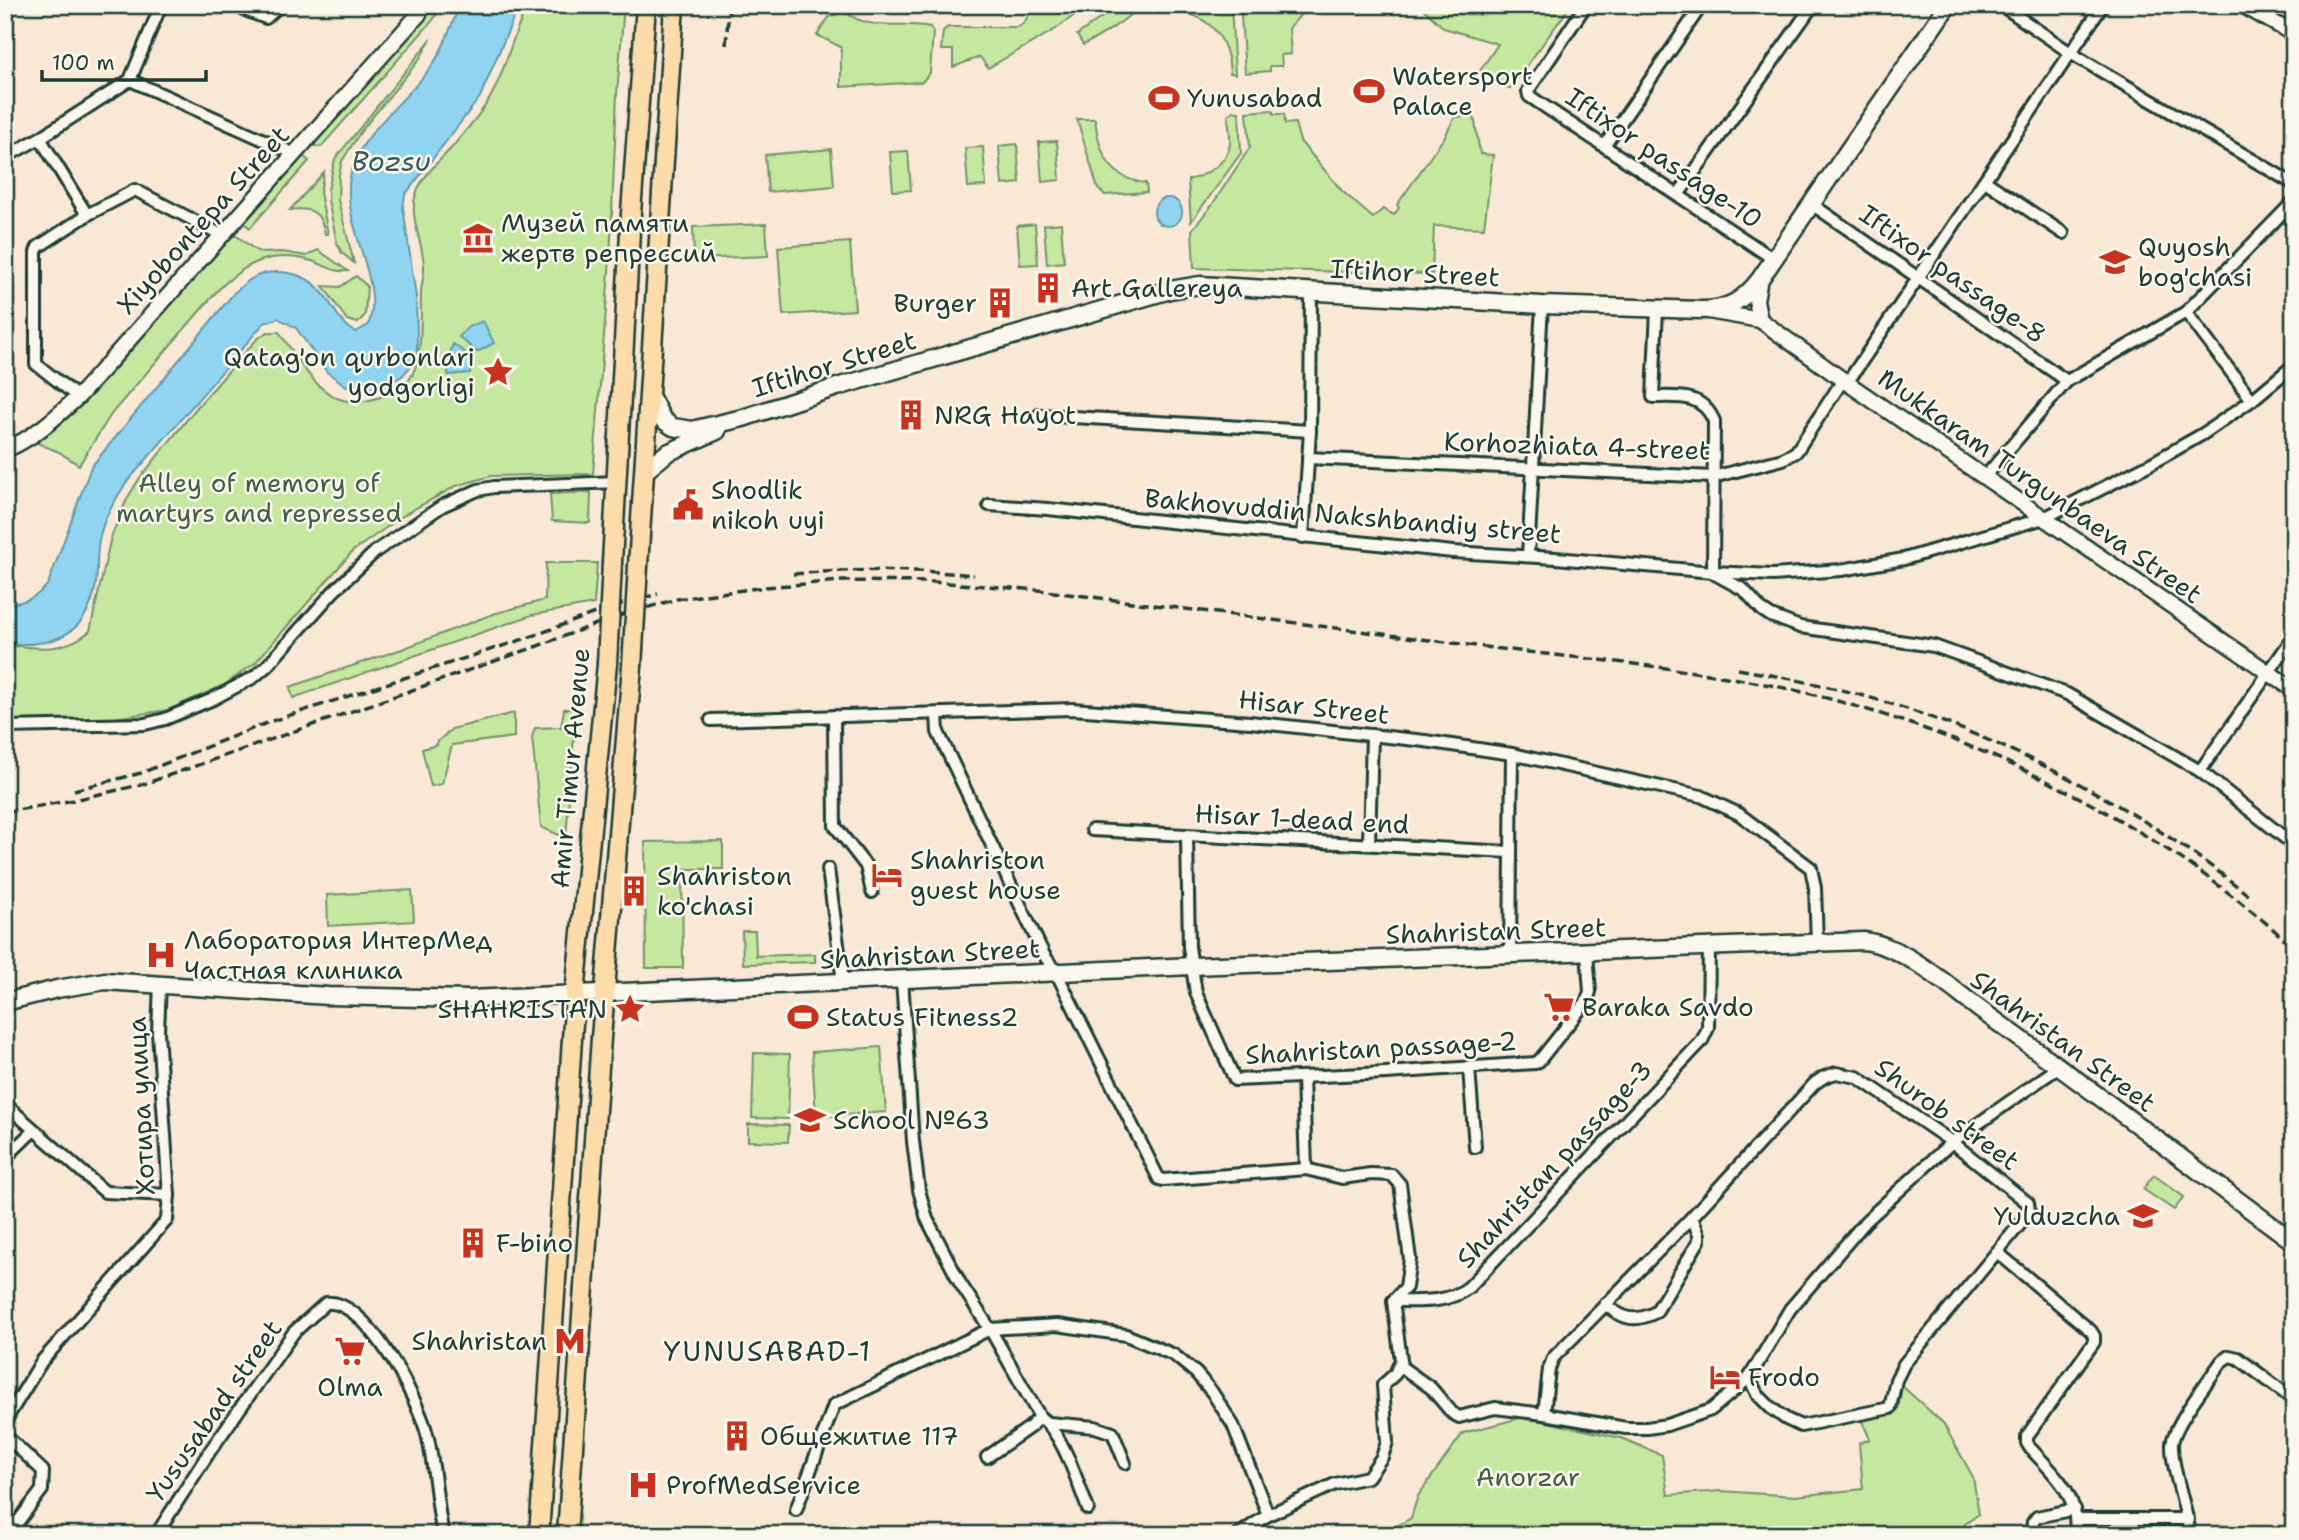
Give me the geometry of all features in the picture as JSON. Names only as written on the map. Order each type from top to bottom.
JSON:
[{"type":"main road","name":"Amir Timur Avenue","points":[[539,1535],[575,994],[607,664],[631,213],[646,5]]},
{"type":"main road","name":"Amir Timur Avenue","points":[[567,1535],[595,1120],[632,666],[674,5]]},
{"type":"main road","name":"Iftihor Street","points":[[649,394],[659,416],[666,422],[678,428],[692,430],[743,418],[837,387],[1180,288],[1220,284],[1542,305],[1702,310],[1725,308],[1736,304],[1775,260],[1948,5]]},
{"type":"main road","name":"Iftihor Street","points":[[643,472],[667,453],[743,418]]},
{"type":"main road","name":"Shahristan Street","points":[[5,1002],[95,982],[160,983],[328,996],[424,1000],[605,993],[842,974],[902,979],[1864,941],[1891,949],[1928,972],[2294,1242]]},
{"type":"main road","points":[[566,1119],[595,1120]]},
{"type":"street","points":[[5,158],[130,80],[161,5]]},
{"type":"street","points":[[232,5],[266,18],[280,5]]},
{"type":"street","name":"Xiyobontepa Street","points":[[5,450],[22,443],[78,397],[419,14],[422,5]]},
{"type":"street","name":"Iftixor passage-10","points":[[1586,5],[1528,93],[1775,260]]},
{"type":"street","points":[[1605,145],[1702,5]]},
{"type":"street","points":[[1678,195],[1813,5]]},
{"type":"street","points":[[2001,5],[2072,54],[2294,184]]},
{"type":"street","name":"Korhozhiаta 4-street","points":[[1308,458],[1713,477],[1783,459],[1796,452],[2104,5]]},
{"type":"street","points":[[2242,5],[2294,34]]},
{"type":"street","points":[[130,80],[295,154]]},
{"type":"street","points":[[40,138],[87,215]]},
{"type":"street","points":[[1985,181],[2063,233]]},
{"type":"street","points":[[78,397],[36,364],[38,247],[87,215],[135,190],[222,235]]},
{"type":"street","points":[[1985,477],[2067,381],[2186,312],[2294,201]]},
{"type":"street","name":"Iftixor passage-8","points":[[1813,205],[2067,381]]},
{"type":"street","points":[[1760,279],[1756,300],[1760,320]]},
{"type":"street","points":[[1303,537],[1310,431],[1311,291]]},
{"type":"street","points":[[1528,556],[1542,305]]},
{"type":"street","points":[[1657,309],[1653,397],[1696,400],[1711,414],[1715,429],[1713,572],[1744,590],[1771,616],[1800,627],[1934,646],[2067,694],[2200,771],[2294,845]]},
{"type":"street","name":"Mukkaram Turgunbaeva Street","points":[[1702,310],[1760,320],[1845,382],[2294,690]]},
{"type":"street","points":[[2186,312],[2252,400]]},
{"type":"street","name":"Bakhovuddin Nakshbandiy street","points":[[989,505],[1453,552],[1713,572],[1773,575],[1841,570],[1904,559],[2044,518],[2177,449],[2252,400],[2294,365]]},
{"type":"street","points":[[1039,415],[1310,431]]},
{"type":"street","points":[[5,727],[145,724],[184,712],[214,699],[261,672],[368,557],[442,506],[478,490],[494,487],[617,482]]},
{"type":"street","points":[[2200,771],[2294,636]]},
{"type":"street","name":"Hisar Street","points":[[711,720],[1072,709],[1250,722],[1512,754],[1701,796],[1739,814],[1811,868],[1815,888],[1817,942]]},
{"type":"street","points":[[937,714],[938,732],[1044,955],[1056,972],[1158,1179],[1306,1169],[1342,1178],[1371,1174],[1392,1175],[1400,1184],[1410,1259],[1406,1287],[1393,1301],[1400,1366],[1383,1385],[1387,1442],[1382,1457],[1368,1477],[1335,1484],[1268,1514],[1238,1535]]},
{"type":"street","points":[[834,716],[835,826],[866,866],[873,892]]},
{"type":"street","points":[[1369,844],[1372,735]]},
{"type":"street","points":[[1510,956],[1512,754]]},
{"type":"street","name":"Hisar 1-dead end","points":[[1092,830],[1510,852]]},
{"type":"street","points":[[1187,836],[1189,947],[1192,966]]},
{"type":"street","points":[[828,869],[842,974]]},
{"type":"street","name":"Shahristan passage-3","points":[[1393,1301],[1433,1301],[1460,1294],[1469,1287],[1702,1041],[1709,1028],[1709,946]]},
{"type":"street","name":"Shahristan passage-2","points":[[1192,966],[1196,993],[1235,1080],[1535,1063],[1586,1002],[1590,992],[1587,952]]},
{"type":"street","points":[[902,979],[919,1190],[927,1219],[960,1283],[1067,1458],[1088,1509]]},
{"type":"street","name":"Хотира улица","points":[[5,1421],[42,1361],[160,1229],[169,1213],[158,1032],[160,983]]},
{"type":"street","points":[[1400,1366],[1432,1388],[1455,1416],[1495,1408],[1626,1428],[1667,1425],[1711,1410],[1749,1378],[1790,1309],[1866,1221],[1952,1142],[2059,1067]]},
{"type":"street","points":[[1469,1068],[1475,1147]]},
{"type":"street","name":"Shurob street","points":[[1544,1414],[1549,1369],[1553,1358],[1692,1217],[1815,1083],[1824,1077],[1846,1073],[1857,1077],[1952,1142],[2028,1203],[2029,1211],[2026,1217],[1904,1364],[1896,1380],[1890,1408],[1801,1426],[1771,1408],[1757,1394],[1749,1378]]},
{"type":"street","points":[[1303,1077],[1306,1169]]},
{"type":"street","points":[[5,1104],[104,1192],[169,1195]]},
{"type":"street","points":[[5,1158],[33,1131]]},
{"type":"street","points":[[1605,1304],[1618,1316],[1633,1319],[1645,1318],[1656,1312],[1699,1241],[1692,1217]]},
{"type":"street","points":[[1997,1252],[2094,1336],[2094,1342],[2027,1436],[2030,1448],[2060,1481],[2076,1514],[2075,1535]]},
{"type":"street","name":"Yususabad street","points":[[156,1535],[210,1451],[294,1332],[326,1303],[332,1303],[345,1308],[364,1322],[409,1388],[426,1433],[443,1535]]},
{"type":"street","points":[[796,1510],[834,1405],[990,1329],[1056,1325],[1126,1335],[1174,1355],[1196,1373],[1222,1406],[1233,1426],[1268,1514]]},
{"type":"street","points":[[2190,1535],[2173,1456],[2174,1436],[2222,1361],[2230,1356],[2238,1358],[2294,1400]]},
{"type":"street","points":[[987,1458],[1044,1420],[1095,1427],[1113,1433],[1125,1462]]},
{"type":"street","points":[[5,1435],[43,1471],[42,1490],[8,1535]]},
{"type":"street","points":[[2031,1535],[2033,1522],[2037,1517],[2076,1514],[2188,1519]]},
{"type":"green space","points":[[429,5],[442,5],[433,20],[321,147],[315,146],[315,142],[422,21]]},
{"type":"green space","name":"Alley of memory of martyrs and repressed","points":[[529,5],[624,5],[610,259],[593,474],[491,476],[456,486],[407,513],[353,551],[255,663],[224,685],[168,710],[114,718],[5,723],[5,644],[49,648],[70,643],[90,631],[111,537],[127,499],[139,479],[198,406],[257,339],[268,332],[279,332],[317,384],[341,400],[357,402],[374,399],[401,388],[411,377],[420,343],[424,268],[414,212],[416,194],[428,174],[490,98]]},
{"type":"green space","points":[[1034,5],[1088,5],[1056,29],[988,68],[980,57],[953,67],[953,50],[941,50],[943,31],[948,27],[1018,27],[1024,23]]},
{"type":"green space","points":[[1119,5],[1143,5],[1107,32],[1083,45],[1077,35]]},
{"type":"green space","points":[[1173,5],[1231,5],[1235,74],[1230,73],[1225,49],[1215,30],[1197,17],[1173,11]]},
{"type":"green space","points":[[1248,5],[1309,5],[1289,28],[1291,54],[1281,55],[1282,66],[1270,66],[1270,71],[1245,73],[1241,15],[1243,8]]},
{"type":"green space","points":[[1419,5],[1571,5],[1510,89],[1480,71],[1498,44],[1444,28]]},
{"type":"green space","points":[[844,11],[864,22],[930,27],[933,32],[930,73],[922,82],[841,87],[841,47],[817,35],[829,17]]},
{"type":"green space","points":[[431,39],[419,60],[361,131],[342,161],[338,200],[354,263],[342,253],[337,243],[328,200],[335,159]]},
{"type":"green space","points":[[1272,110],[1274,114],[1284,114],[1285,124],[1295,123],[1300,141],[1343,192],[1373,218],[1383,209],[1394,215],[1399,208],[1397,205],[1445,136],[1455,117],[1474,116],[1480,154],[1493,155],[1484,228],[1434,226],[1432,274],[1194,268],[1192,230],[1250,147],[1247,112]]},
{"type":"green space","points":[[1233,111],[1239,112],[1241,153],[1191,222],[1188,180],[1208,172],[1225,158],[1230,144],[1228,115]]},
{"type":"green space","points":[[1077,119],[1095,119],[1099,143],[1108,162],[1123,176],[1146,183],[1147,192],[1105,195],[1098,189]]},
{"type":"green space","points":[[1057,141],[1060,180],[1042,182],[1039,142]]},
{"type":"green space","points":[[1017,144],[1020,183],[1002,185],[999,146]]},
{"type":"green space","points":[[983,147],[986,186],[968,187],[965,148]]},
{"type":"green space","points":[[831,149],[834,186],[768,192],[765,155]]},
{"type":"green space","points":[[908,151],[911,190],[893,191],[890,152]]},
{"type":"green space","points":[[302,155],[309,161],[250,228],[243,222]]},
{"type":"green space","points":[[324,172],[320,192],[328,234],[325,234],[318,216],[310,210],[290,210]]},
{"type":"green space","points":[[1061,223],[1064,262],[1047,264],[1044,225]]},
{"type":"green space","points":[[766,224],[768,256],[694,259],[693,227]]},
{"type":"green space","points":[[1035,224],[1038,264],[1020,265],[1017,226]]},
{"type":"green space","points":[[231,236],[237,236],[262,253],[282,252],[307,256],[318,250],[348,271],[284,257],[260,261],[249,266],[217,291],[112,413],[79,465],[59,452],[37,443],[94,393]]},
{"type":"green space","points":[[850,242],[855,310],[783,315],[778,247]]},
{"type":"green space","points":[[356,276],[367,286],[365,315],[358,323],[347,320],[323,286],[340,287]]},
{"type":"green space","points":[[591,492],[590,523],[552,521],[550,494]]},
{"type":"green space","points":[[546,563],[597,563],[594,604],[532,615],[293,698],[290,687],[402,649],[493,614],[545,600]]},
{"type":"green space","points":[[564,709],[576,709],[566,838],[541,827],[532,737],[535,728],[561,727]]},
{"type":"green space","points":[[514,713],[514,737],[452,745],[442,784],[431,786],[422,749],[437,745],[452,729]]},
{"type":"green space","points":[[723,841],[723,869],[682,869],[683,968],[646,968],[645,842]]},
{"type":"green space","points":[[412,890],[414,921],[328,926],[327,895]]},
{"type":"green space","points":[[742,931],[755,931],[756,956],[815,954],[815,962],[743,964]]},
{"type":"green space","points":[[881,1047],[886,1112],[816,1117],[812,1052]]},
{"type":"green space","points":[[754,1053],[790,1054],[788,1119],[752,1118]]},
{"type":"green space","points":[[748,1124],[789,1125],[788,1142],[748,1141]]},
{"type":"green space","points":[[2154,1175],[2184,1197],[2174,1210],[2143,1189]]},
{"type":"green space","name":"Anorzar","points":[[1902,1386],[1943,1423],[1973,1477],[1979,1514],[1965,1524],[1965,1535],[1381,1535],[1411,1518],[1418,1496],[1463,1433],[1524,1417],[1621,1438],[1662,1455],[1668,1495],[1721,1491],[1795,1496],[1863,1489],[1859,1443],[1870,1439],[1862,1421],[1898,1410]]},
{"type":"water","name":"Bozsu","points":[[460,5],[519,5],[480,97],[405,195],[403,207],[416,297],[417,354],[411,366],[402,376],[376,389],[348,387],[327,372],[296,328],[278,318],[264,323],[118,495],[102,529],[95,589],[83,619],[74,629],[50,641],[5,644],[5,604],[29,599],[48,584],[91,467],[234,293],[259,275],[278,272],[298,275],[315,284],[350,328],[356,332],[368,325],[372,308],[371,290],[350,208],[352,169],[357,155],[374,130],[433,65]]},
{"type":"water","points":[[1168,198],[1178,202],[1182,212],[1178,222],[1168,226],[1158,222],[1154,212],[1158,202]]},
{"type":"water","points":[[483,321],[494,343],[477,352],[459,337],[468,327]]},
{"type":"water","points":[[453,344],[473,358],[470,373],[448,375],[448,360]]},
{"type":"railway","points":[[726,45],[729,5]]},
{"type":"railway","points":[[793,574],[884,570],[974,575]]},
{"type":"railway","points":[[5,812],[144,784],[615,617],[677,599],[765,587],[842,581],[934,582],[1038,590],[1676,669],[1794,690],[1861,708],[1928,730],[1995,757],[2124,823],[2185,861],[2242,903],[2294,948]]},
{"type":"railway","points":[[74,790],[141,773],[272,721],[530,637],[614,606],[658,594]]},
{"type":"railway","points":[[1738,669],[1853,693],[1904,708],[2009,749],[2061,774],[2160,831],[2248,895]]},
{"type":"place","name":"Watersport Palace","points":[[1369,91]]},
{"type":"place","name":"Yunusabad","points":[[1164,98]]},
{"type":"place","name":"Музей памяти жертв репрессий","points":[[478,238]]},
{"type":"place","name":"Quyosh bog'chasi","points":[[2115,262]]},
{"type":"place","name":"Art Gallereya","points":[[1048,288]]},
{"type":"place","name":"Burger","points":[[1000,303]]},
{"type":"place","name":"Qatag'on qurbonlari yodgorligi","points":[[498,372]]},
{"type":"place","name":"NRG Hayot","points":[[911,415]]},
{"type":"place","name":"Shodlik nikoh uyi","points":[[688,505]]},
{"type":"place","name":"Shahriston guest house","points":[[887,875]]},
{"type":"place","name":"Shahriston ko'chasi","points":[[634,891]]},
{"type":"place","name":"Лаборатория ИнтерМед Частная клиника","points":[[161,955]]},
{"type":"place","name":"Baraka Savdo","points":[[1559,1007]]},
{"type":"place","name":"SHAHRISTAN","points":[[630,1009]]},
{"type":"place","name":"Status Fitness2","points":[[803,1017]]},
{"type":"place","name":"School №63","points":[[810,1120]]},
{"type":"place","name":"Yulduzcha","points":[[2143,1216]]},
{"type":"place","name":"F-bino","points":[[473,1243]]},
{"type":"place","name":"Shahristan","points":[[570,1341]]},
{"type":"place","name":"Olma","points":[[350,1351]]},
{"type":"place","name":"Frodo","points":[[1725,1377]]},
{"type":"place","name":"Общежитие 117","points":[[737,1436]]},
{"type":"place","name":"ProfMedService","points":[[643,1485]]},
{"type":"district","name":"YUNUSABAD-1","points":[[768,1351]]}]
